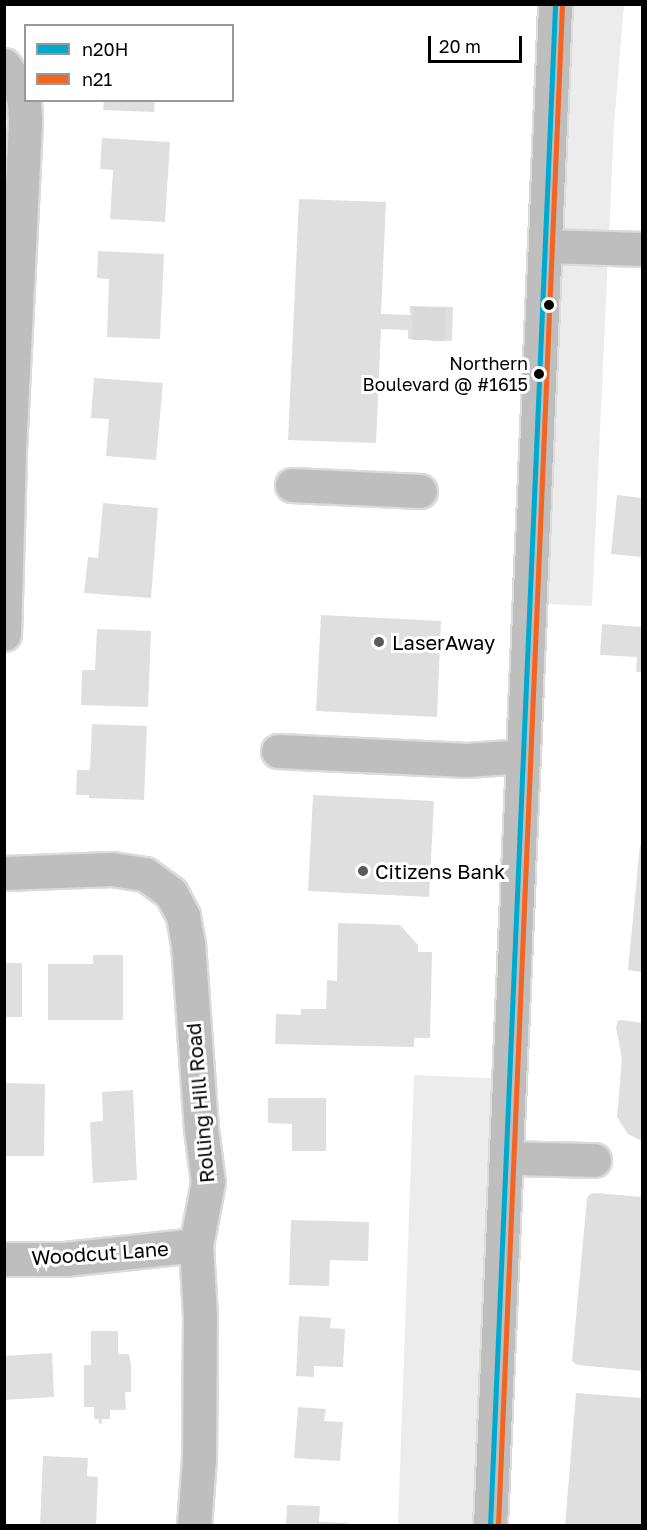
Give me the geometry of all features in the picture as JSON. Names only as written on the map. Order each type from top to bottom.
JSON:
[{"type":"street","points":[[490,1526],[555,4]]},
{"type":"street","points":[[4,65],[18,85],[24,101]]},
{"type":"street","points":[[4,634],[24,102]]},
{"type":"street","points":[[545,246],[642,249]]},
{"type":"street","points":[[292,485],[420,491]]},
{"type":"street","points":[[278,751],[467,760],[523,756]]},
{"type":"street","name":"Rolling Hill Road","points":[[4,873],[129,870],[153,878],[163,885],[177,902],[187,936],[201,1129],[208,1182],[196,1245],[200,1317],[199,1458],[194,1526]]},
{"type":"street","points":[[506,1158],[594,1160]]},
{"type":"street","name":"Woodcut Lane","points":[[4,1259],[65,1259],[196,1245]]},
{"type":"shaded area","points":[[555,5],[624,5],[614,125],[592,606],[530,603]]},
{"type":"shaded area","points":[[414,1075],[509,1079],[490,1525],[398,1526]]},
{"type":"building","points":[[104,102],[155,102],[154,112],[103,110]]},
{"type":"building","points":[[102,138],[170,142],[165,222],[110,219],[113,170],[100,169]]},
{"type":"building","points":[[299,199],[386,202],[381,314],[410,315],[410,306],[453,307],[452,341],[408,339],[408,330],[381,329],[376,443],[288,440]]},
{"type":"building","points":[[98,251],[164,254],[160,339],[107,337],[109,279],[97,278]]},
{"type":"building","points":[[94,378],[163,383],[156,460],[106,456],[109,419],[91,418]]},
{"type":"building","points":[[617,495],[642,498],[642,557],[611,554]]},
{"type":"building","points":[[103,503],[158,508],[151,598],[84,593],[88,557],[98,558]]},
{"type":"building","points":[[321,615],[441,621],[437,717],[316,711]]},
{"type":"building","points":[[602,624],[642,627],[642,672],[636,672],[637,657],[600,655]]},
{"type":"building","points":[[97,629],[151,631],[148,707],[81,705],[82,670],[95,670]]},
{"type":"building","points":[[92,724],[147,726],[144,800],[89,798],[89,795],[76,795],[77,770],[90,770]]},
{"type":"building","points":[[313,795],[434,801],[429,897],[308,891]]},
{"type":"building","points":[[640,845],[642,845],[642,972],[628,970]]},
{"type":"building","points":[[338,923],[400,925],[418,945],[418,952],[432,952],[430,1038],[414,1038],[414,1047],[275,1044],[276,1014],[301,1015],[301,1009],[326,1009],[327,980],[337,981]]},
{"type":"building","points":[[93,955],[123,955],[123,1020],[48,1020],[48,964],[93,964]]},
{"type":"building","points":[[4,963],[22,963],[22,1017],[4,1017]]},
{"type":"building","points":[[618,1021],[642,1023],[642,1141],[628,1134],[617,1117],[622,1059],[616,1027]]},
{"type":"building","points":[[4,1083],[45,1084],[44,1156],[4,1156]]},
{"type":"building","points":[[133,1090],[137,1180],[93,1183],[90,1122],[103,1121],[102,1092]]},
{"type":"building","points":[[268,1098],[326,1098],[326,1151],[292,1151],[292,1124],[268,1123]]},
{"type":"building","points":[[590,1194],[642,1197],[642,1371],[577,1365],[572,1361],[587,1198]]},
{"type":"building","points":[[291,1220],[369,1222],[368,1261],[330,1260],[329,1286],[289,1285]]},
{"type":"building","points":[[299,1316],[331,1318],[330,1328],[345,1329],[343,1367],[314,1366],[314,1377],[296,1376]]},
{"type":"building","points":[[91,1331],[118,1331],[118,1354],[129,1354],[131,1365],[131,1392],[125,1392],[126,1410],[110,1410],[110,1419],[102,1419],[102,1423],[99,1424],[99,1419],[94,1419],[94,1407],[84,1407],[84,1365],[91,1365]]},
{"type":"building","points":[[52,1353],[54,1397],[4,1400],[4,1356]]},
{"type":"building","points":[[576,1393],[642,1398],[642,1526],[565,1526]]},
{"type":"building","points":[[298,1407],[326,1409],[324,1421],[343,1422],[340,1461],[294,1458]]},
{"type":"building","points":[[43,1456],[88,1458],[87,1476],[98,1477],[96,1526],[40,1526]]},
{"type":"building","points":[[287,1505],[320,1506],[319,1522],[348,1523],[348,1526],[286,1526]]},
{"type":"tunnel","points":[[428,340],[430,306]]},
{"type":"transit line","name":"n20H","points":[[490,1526],[555,4]]},
{"type":"transit line","name":"n21","points":[[498,1526],[562,4]]},
{"type":"place","name":"Northern Boulevard @ #1615","points":[[539,374]]},
{"type":"place","name":"LaserAway","points":[[379,642]]},
{"type":"place","name":"Citizens Bank","points":[[363,871]]}]
